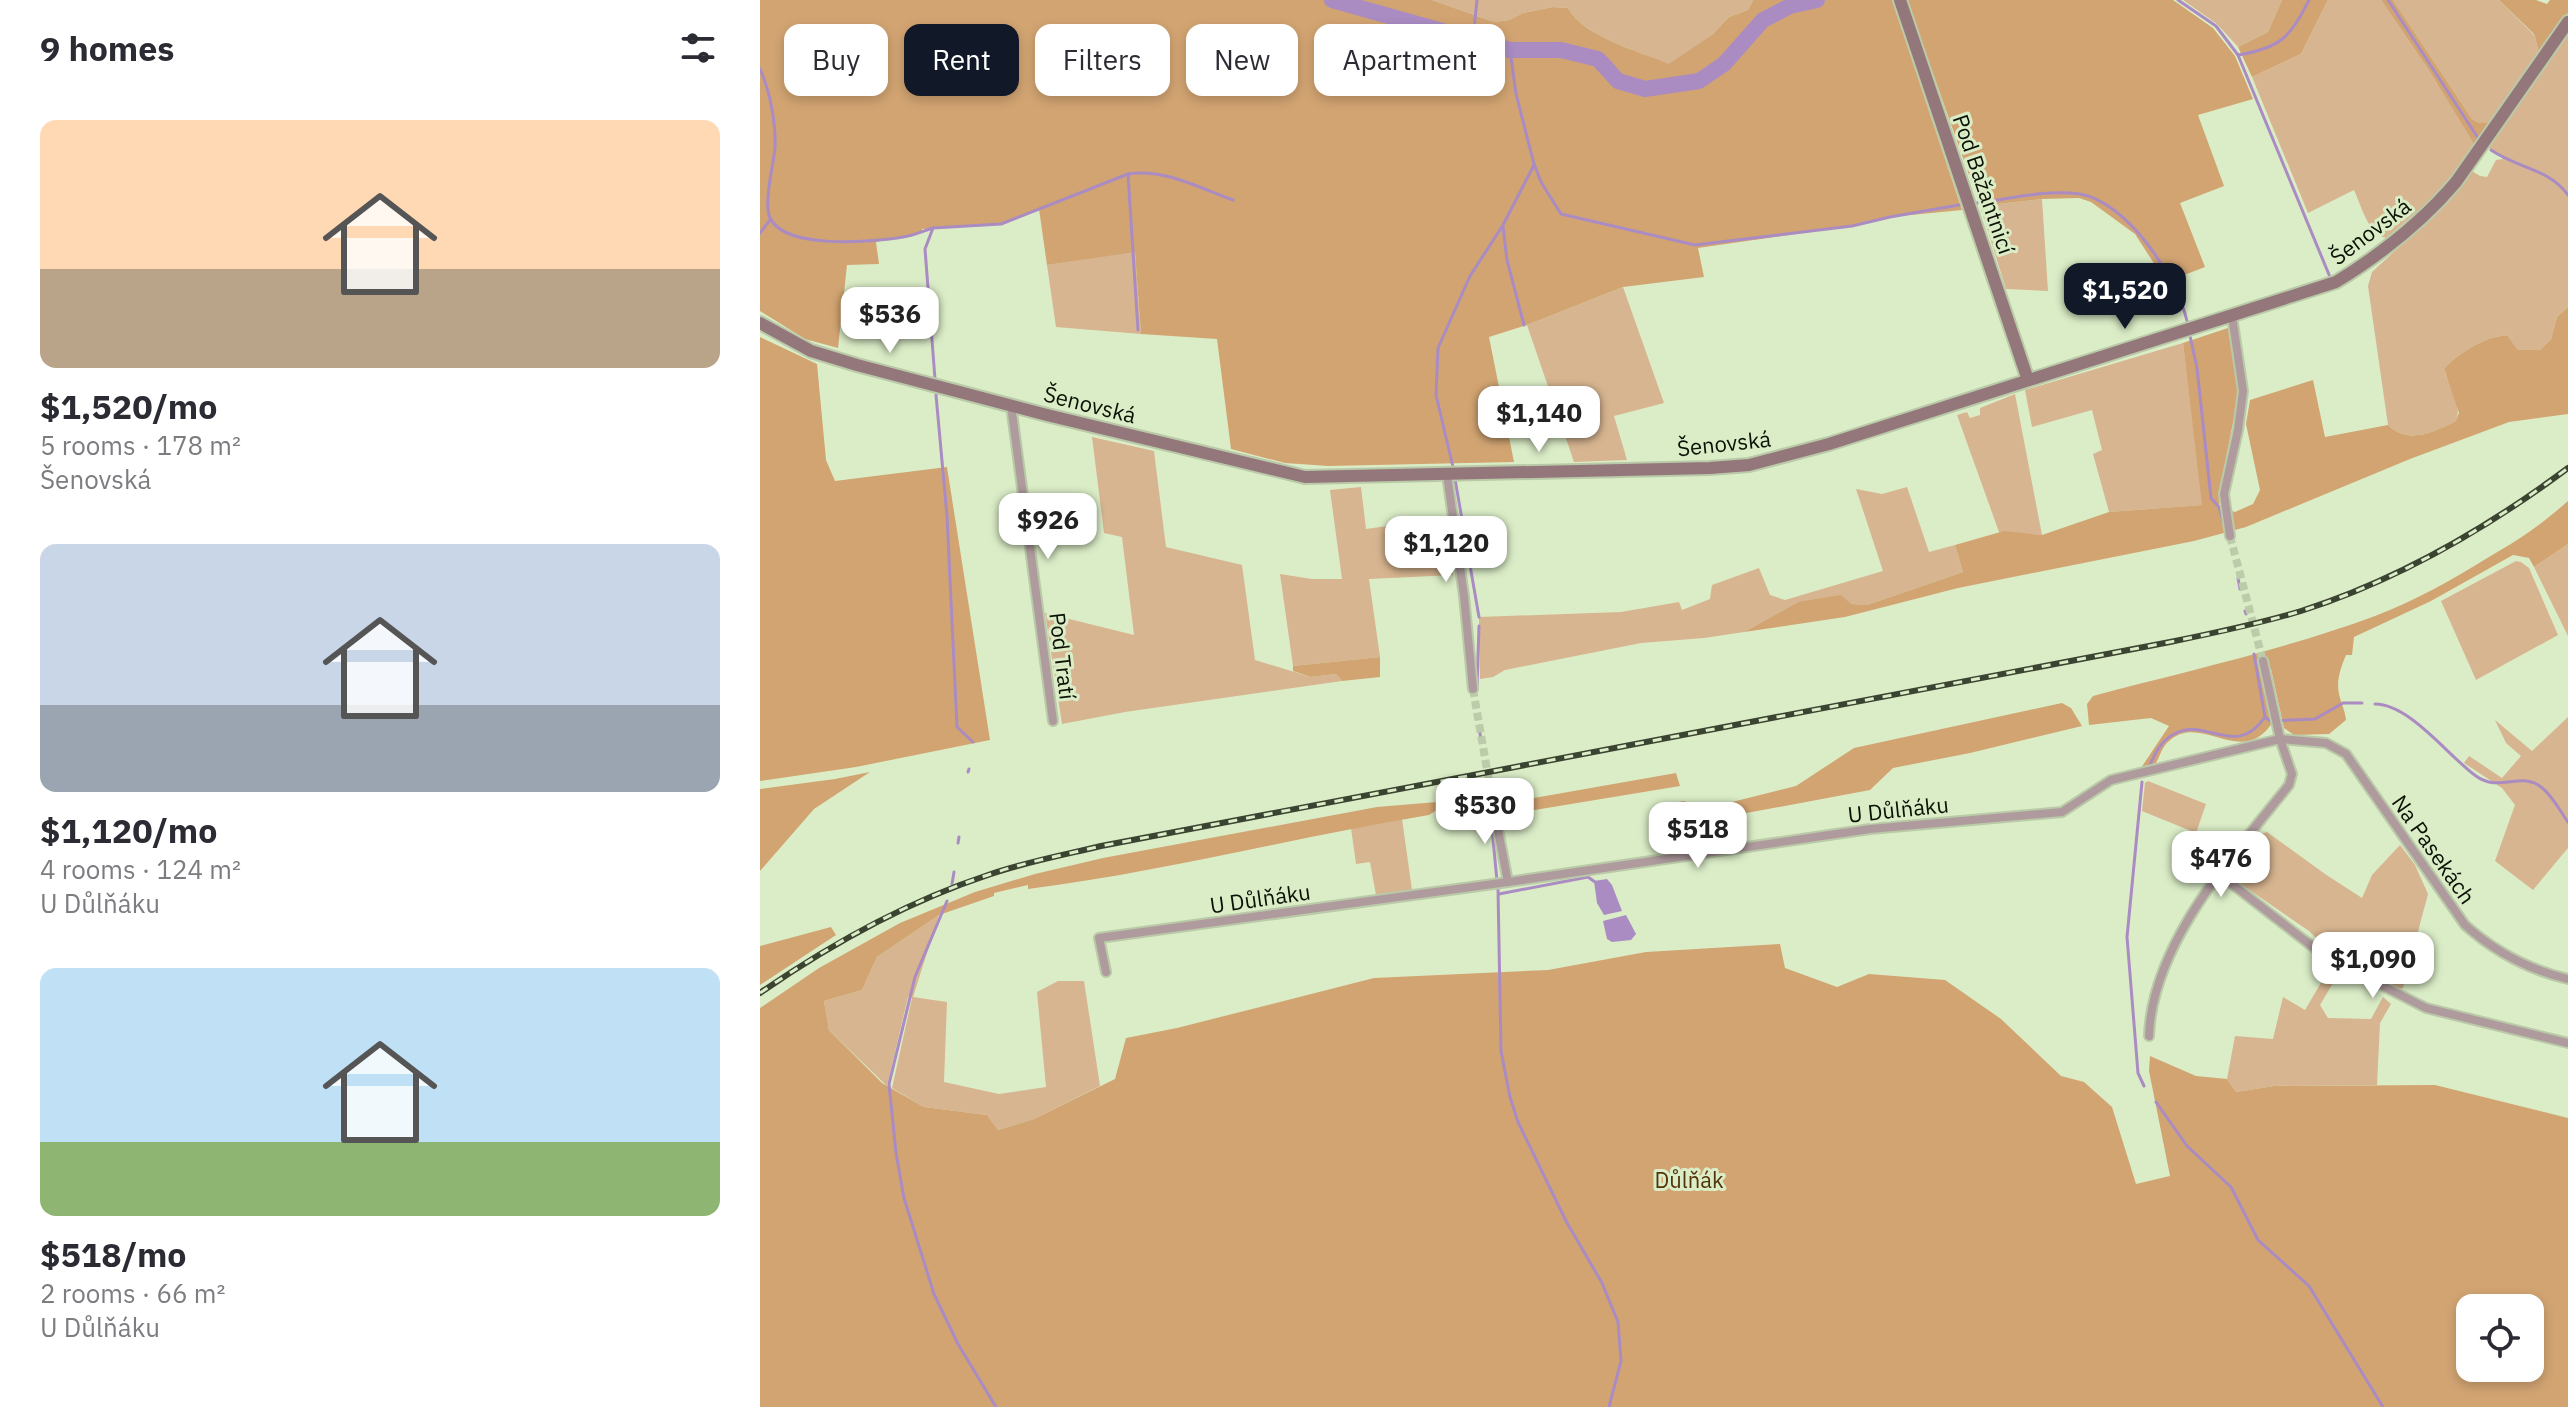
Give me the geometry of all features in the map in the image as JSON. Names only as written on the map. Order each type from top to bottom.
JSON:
[{"type":"street","name":"Pod Bažantnicí","points":[[1901,2],[2028,380]]},
{"type":"street","name":"Šenovská","points":[[760,323],[811,351],[1011,405],[1305,477],[1749,465],[1829,444],[2336,282],[2417,222],[2456,182],[2568,22]]},
{"type":"street","points":[[2230,536],[2224,494],[2243,391],[2232,316]]},
{"type":"street","name":"Pod Tratí","points":[[1011,405],[1053,721]]},
{"type":"street","points":[[1447,475],[1473,689]]},
{"type":"street","points":[[2149,1036],[2150,1017],[2166,967],[2190,917],[2219,874],[2289,785],[2292,774],[2280,739],[2263,661]]},
{"type":"street","name":"U Důlňáku","points":[[1106,972],[1099,938],[1870,829],[2062,812],[2111,780],[2280,739]]},
{"type":"street","name":"Na Pasekách","points":[[2280,739],[2326,743],[2346,754],[2465,925],[2484,943],[2544,973],[2568,979]]},
{"type":"street","points":[[1493,804],[1508,882]]},
{"type":"street","points":[[2219,874],[2326,957],[2426,1008],[2568,1043]]},
{"type":"shaded area","points":[[1432,0],[1753,0],[1748,10],[1729,17],[1713,34],[1669,65],[1598,35],[1575,18],[1568,8],[1553,7],[1494,22]]},
{"type":"shaded area","points":[[2183,0],[2282,0],[2268,32],[2238,47],[2217,24]]},
{"type":"shaded area","points":[[2328,0],[2381,0],[2475,146],[2442,190],[2386,238],[2370,225],[2354,190],[2308,213],[2252,77],[2301,54]]},
{"type":"shaded area","points":[[2393,0],[2499,0],[2534,35],[2539,52],[2490,123],[2472,119]]},
{"type":"shaded area","points":[[2568,31],[2568,307],[2557,317],[2551,339],[2540,350],[2518,350],[2508,336],[2501,336],[2473,346],[2449,363],[2444,369],[2458,408],[2456,421],[2421,435],[2396,431],[2388,425],[2368,286],[2372,272],[2447,203],[2472,171],[2487,177],[2496,160],[2503,159],[2488,147]]},
{"type":"shaded area","points":[[2042,199],[2048,291],[2006,289],[1980,206]]},
{"type":"shaded area","points":[[1135,251],[1141,334],[1056,327],[1047,265]]},
{"type":"shaded area","points":[[1623,287],[1664,403],[1614,416],[1627,460],[1574,462],[1527,325]]},
{"type":"shaded area","points":[[2183,343],[2203,505],[2109,512],[2093,454],[2102,450],[2092,410],[2032,427],[2025,390]]},
{"type":"shaded area","points":[[2015,394],[2042,535],[1999,532],[1957,415],[1967,412],[1970,418],[1980,415],[1980,408]]},
{"type":"shaded area","points":[[1092,437],[1154,451],[1166,547],[1242,565],[1255,660],[1311,677],[1336,674],[1342,681],[1062,724],[1045,613],[1134,635],[1122,537],[1104,533]]},
{"type":"shaded area","points":[[1361,487],[1366,529],[1444,518],[1453,575],[1369,579],[1380,657],[1293,666],[1280,574],[1312,579],[1342,579],[1330,490]]},
{"type":"shaded area","points":[[1907,487],[1929,552],[1955,545],[1963,572],[1867,605],[1798,602],[1744,632],[1641,643],[1505,670],[1493,677],[1480,679],[1479,617],[1621,612],[1679,602],[1682,610],[1710,599],[1712,585],[1759,568],[1770,595],[1785,600],[1883,571],[1856,489],[1882,494]]},
{"type":"shaded area","points":[[2568,544],[2568,636],[2534,567]]},
{"type":"shaded area","points":[[2516,561],[2529,568],[2558,635],[2476,680],[2441,601]]},
{"type":"shaded area","points":[[2568,717],[2568,848],[2533,890],[2495,861],[2515,805],[2502,788],[2464,763],[2469,756],[2502,778],[2521,756],[2506,743],[2495,720],[2532,751]]},
{"type":"shaded area","points":[[2148,781],[2206,804],[2196,833],[2142,811],[2145,783]]},
{"type":"shaded area","points":[[1402,819],[1412,890],[1376,895],[1370,862],[1356,864],[1351,828]]},
{"type":"shaded area","points":[[2267,832],[2362,898],[2372,875],[2400,845],[2415,865],[2428,894],[2403,988],[2398,989],[2339,957],[2309,931],[2229,876],[2228,870],[2257,835]]},
{"type":"shaded area","points":[[1607,879],[1622,911],[1604,915],[1597,903],[1594,881]]},
{"type":"shaded area","points":[[939,915],[913,997],[947,1002],[944,1082],[999,1094],[1046,1087],[1037,992],[1058,981],[1084,981],[1100,1086],[1034,1119],[998,1130],[987,1115],[924,1107],[892,1088],[912,998],[908,997],[887,1086],[829,1030],[824,1001],[862,990],[877,957]]},
{"type":"shaded area","points":[[1626,915],[1636,934],[1631,940],[1612,942],[1607,939],[1603,921]]},
{"type":"shaded area","points":[[2328,971],[2339,973],[2320,1005],[2328,1018],[2371,1019],[2383,997],[2391,1004],[2380,1023],[2377,1085],[2274,1086],[2236,1092],[2227,1079],[2235,1036],[2273,1039],[2283,997],[2305,1010]]},
{"type":"green space","points":[[760,0],[1432,0],[1494,22],[1553,7],[1568,8],[1575,18],[1599,35],[1669,64],[1713,34],[1729,17],[1748,10],[1753,0],[1892,0],[1962,210],[1890,217],[1852,226],[1698,248],[1704,277],[1623,287],[1489,337],[1514,462],[1328,466],[1285,463],[1231,449],[1217,339],[1141,334],[1135,252],[1047,265],[1039,209],[1001,224],[922,229],[923,233],[876,242],[879,264],[847,265],[838,348],[805,339],[760,311]]},
{"type":"green space","points":[[1907,0],[2173,0],[2213,28],[2235,56],[2253,99],[2198,115],[2224,186],[2180,203],[2205,267],[2166,282],[2135,234],[2091,202],[2079,198],[1980,206]]},
{"type":"green space","points":[[2282,0],[2328,0],[2301,54],[2252,77],[2238,47],[2268,32]]},
{"type":"green space","points":[[2381,0],[2393,0],[2472,119],[2490,123],[2475,146],[2428,69]]},
{"type":"green space","points":[[2499,0],[2536,0],[2547,4],[2550,0],[2568,0],[2568,13],[2539,52],[2534,34]]},
{"type":"green space","points":[[2568,307],[2568,414],[2509,422],[2246,527],[2194,541],[1958,588],[1845,617],[1744,632],[1798,602],[1841,595],[1851,604],[1867,605],[1963,572],[1955,545],[2004,531],[2042,535],[2109,512],[2202,505],[2183,343],[2228,328],[2239,392],[2219,507],[2235,512],[2253,504],[2260,490],[2246,424],[2250,400],[2313,380],[2325,437],[2388,425],[2404,434],[2421,435],[2456,421],[2459,413],[2444,369],[2449,363],[2473,346],[2501,336],[2508,336],[2518,350],[2540,350],[2551,339],[2557,317]]},
{"type":"green space","points":[[760,337],[817,364],[826,460],[835,481],[947,467],[990,740],[856,767],[760,781]]},
{"type":"green space","points":[[2568,501],[2568,544],[2534,567],[2529,558],[2513,555],[2431,601],[2354,637],[2352,655],[2346,655],[2338,689],[2346,720],[2329,734],[2294,735],[2284,728],[2271,669],[2261,672],[2274,720],[2262,735],[2249,741],[2194,732],[2181,734],[2166,744],[2156,763],[2141,768],[2169,726],[2151,718],[2089,725],[2087,704],[2093,696],[2270,650],[2390,610],[2434,589],[2511,544]]},
{"type":"green space","points":[[1380,657],[1380,677],[1342,681],[1336,674],[1311,677],[1293,671],[1293,666]]},
{"type":"green space","points":[[2062,703],[2071,708],[2082,726],[1893,768],[1870,790],[1682,825],[1678,802],[1685,801],[1688,813],[1796,786],[1854,748]]},
{"type":"green space","points":[[870,772],[814,809],[760,871],[760,789]]},
{"type":"green space","name":"Důlňák","points":[[1676,773],[1680,786],[1487,818],[1485,808],[1440,808],[1429,815],[1179,864],[1028,889],[1028,885],[994,893],[994,896],[939,915],[877,957],[862,990],[824,1001],[829,1030],[882,1083],[924,1107],[987,1115],[998,1130],[1034,1119],[1115,1079],[1126,1038],[1374,978],[1548,970],[1646,952],[1780,944],[1785,968],[1837,987],[1869,974],[1945,980],[2001,1019],[2061,1076],[2084,1082],[2112,1107],[2136,1184],[2170,1176],[2149,1071],[2150,1056],[2196,1076],[2227,1079],[2236,1092],[2274,1086],[2435,1085],[2568,1118],[2568,1407],[760,1407],[760,1008],[819,968],[900,923],[975,892],[1035,874],[1103,858],[1377,807],[1496,797],[1534,798]]},
{"type":"green space","points":[[831,927],[836,935],[760,985],[760,946]]},
{"type":"waterway","points":[[1332,0],[1510,50],[1561,50],[1598,59],[1618,81],[1645,89],[1699,81],[1724,64],[1763,20],[1790,6],[1817,0]]},
{"type":"waterway","points":[[1475,24],[1477,0]]},
{"type":"waterway","points":[[2178,0],[2216,26],[2238,55],[2265,49],[2282,39],[2290,32],[2309,0]]},
{"type":"waterway","points":[[2388,0],[2480,141]]},
{"type":"waterway","points":[[1510,50],[1516,94],[1534,164],[1561,214],[1695,245],[1852,226],[1959,205]]},
{"type":"waterway","points":[[2238,55],[2330,277]]},
{"type":"waterway","points":[[760,69],[774,128],[775,148],[768,202],[774,223],[787,233],[805,238],[848,242],[910,236],[933,228],[925,249],[935,379]]},
{"type":"waterway","points":[[2491,150],[2551,179],[2568,195]]},
{"type":"waterway","points":[[1453,467],[1436,395],[1438,348],[1470,276],[1503,225],[1534,165]]},
{"type":"waterway","points":[[1128,174],[1138,330]]},
{"type":"waterway","points":[[933,228],[1001,224],[1128,174],[1168,176],[1233,200]]},
{"type":"waterway","points":[[1976,203],[2054,193],[2080,194],[2098,200],[2132,226],[2147,244],[2173,284],[2187,321]]},
{"type":"waterway","points":[[760,233],[770,220]]},
{"type":"waterway","points":[[1503,227],[1507,260],[1524,325]]},
{"type":"waterway","points":[[2190,336],[2197,368],[2211,498],[2219,507],[2225,527]]},
{"type":"waterway","points":[[936,395],[947,516],[957,727],[973,742]]},
{"type":"waterway","points":[[1455,479],[1479,617]]},
{"type":"waterway","name":"U Důlňáku","points":[[2238,578],[2240,589]]},
{"type":"waterway","points":[[1477,688],[1479,626]]},
{"type":"waterway","points":[[2148,769],[2161,745],[2174,734],[2198,730],[2231,737],[2254,729],[2265,717],[2254,654]]},
{"type":"waterway","points":[[2265,717],[2270,721],[2315,719],[2343,703],[2362,703]]},
{"type":"waterway","points":[[2375,704],[2388,706],[2415,722],[2485,781],[2526,781],[2541,787],[2568,822]]},
{"type":"waterway","points":[[1479,726],[1481,741]]},
{"type":"waterway","points":[[2142,782],[2127,937],[2138,1073],[2144,1086]]},
{"type":"waterway","points":[[1489,797],[1497,881]]},
{"type":"waterway","points":[[958,843],[959,837]]},
{"type":"waterway","points":[[952,884],[954,872]]},
{"type":"waterway","points":[[1499,894],[1588,877],[1595,882]]},
{"type":"waterway","points":[[1498,889],[1501,1051],[1510,1097],[1518,1122],[1566,1221],[1602,1283],[1618,1322],[1621,1361],[1609,1407]]},
{"type":"waterway","points":[[947,901],[915,977],[889,1084],[904,1198],[934,1294],[958,1344],[996,1407]]},
{"type":"waterway","points":[[2156,1102],[2187,1146],[2231,1187],[2258,1240],[2309,1286],[2383,1407]]},
{"type":"tunnel","points":[[2230,536],[2263,661]]},
{"type":"tunnel","points":[[1473,689],[1493,804]]},
{"type":"railway","points":[[760,993],[842,941],[899,911],[958,886],[1030,862],[2170,642],[2301,611],[2372,584],[2440,551],[2505,512],[2568,468]]}]
